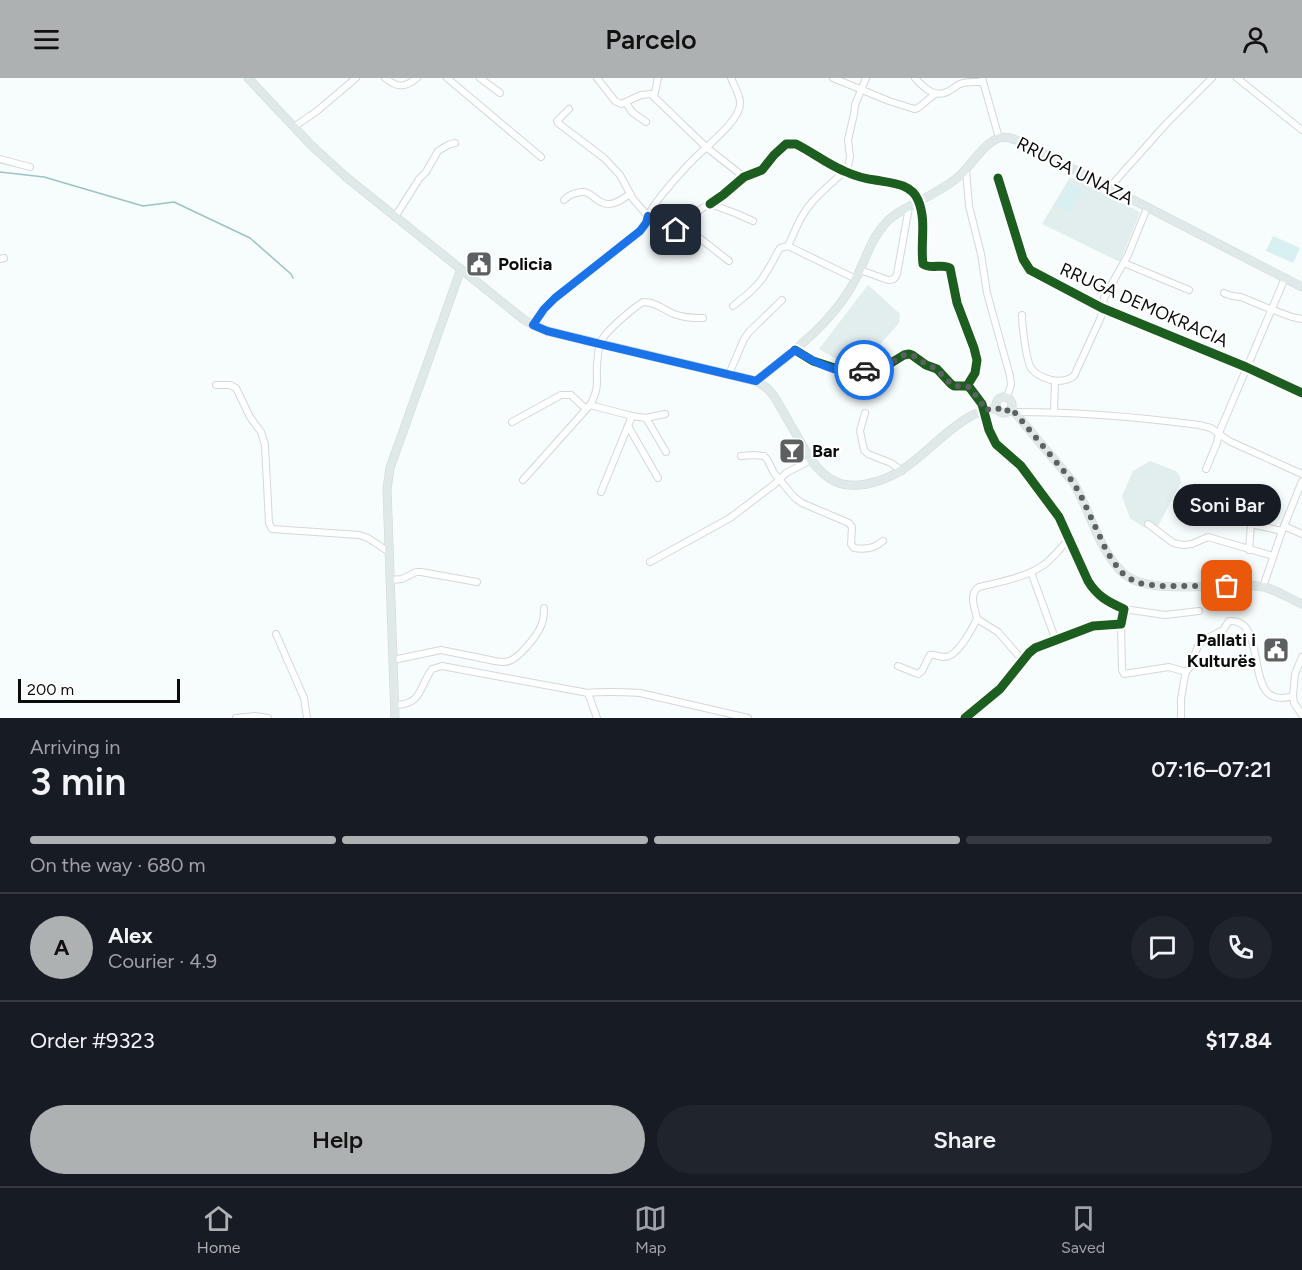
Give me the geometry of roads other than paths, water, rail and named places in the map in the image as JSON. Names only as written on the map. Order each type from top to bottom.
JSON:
[{"type":"main road","points":[[248,78],[346,177],[533,325],[547,331],[756,381],[774,396],[818,469],[832,481],[841,485],[859,486],[879,481],[902,471],[965,419],[984,410],[998,408],[1004,412],[1013,410]]},
{"type":"main road","name":"RRUGA UNAZA","points":[[756,381],[795,350],[825,322],[845,298],[875,239],[891,218],[940,190],[966,170],[988,145],[999,138],[1021,142],[1302,287]]},
{"type":"main road","points":[[395,718],[387,489],[390,468],[461,269]]},
{"type":"main road","points":[[998,408],[997,403],[1002,397],[1007,397],[1012,402],[1013,410],[1073,482],[1107,552],[1127,577],[1138,583],[1160,586],[1263,587],[1302,604]]},
{"type":"street","points":[[294,127],[356,78]]},
{"type":"street","points":[[385,78],[392,84],[400,86],[417,78]]},
{"type":"street","points":[[449,78],[540,157]]},
{"type":"street","points":[[480,78],[500,93]]},
{"type":"street","points":[[597,78],[615,101],[621,104],[636,97],[651,94],[706,147],[744,177]]},
{"type":"street","points":[[654,97],[658,78]]},
{"type":"street","points":[[533,325],[555,298],[640,231],[660,198],[689,164],[729,125],[739,111],[741,103],[731,78]]},
{"type":"street","points":[[833,78],[914,109],[936,94],[946,93],[967,82],[983,80],[999,138]]},
{"type":"street","points":[[788,246],[808,208],[850,162],[848,140],[855,105],[866,78]]},
{"type":"street","points":[[915,78],[936,94]]},
{"type":"street","points":[[1109,188],[1166,123],[1212,78]]},
{"type":"street","points":[[1237,78],[1302,130]]},
{"type":"street","points":[[626,103],[632,112],[646,122]]},
{"type":"street","points":[[569,108],[557,121],[558,123],[604,158],[620,175],[636,203],[648,216],[669,232],[683,225],[700,209],[723,195],[744,177],[762,170],[780,149],[792,143],[844,171],[869,179],[901,185],[913,192],[919,202],[923,221],[923,264],[929,267],[950,268],[958,309],[975,353],[976,368],[967,386]]},
{"type":"street","points":[[395,217],[426,172],[434,155],[443,147],[455,143]]},
{"type":"street","points":[[0,159],[30,166]]},
{"type":"street","points":[[966,170],[969,206],[981,254],[987,293],[1010,376],[1011,385],[1007,397]]},
{"type":"street","name":"RRUGA DEMOKRACIA","points":[[998,178],[1023,259],[1030,270],[1102,308],[1246,367],[1302,393]]},
{"type":"street","points":[[564,200],[572,195],[588,192],[608,204],[630,194]]},
{"type":"street","points":[[710,204],[753,221]]},
{"type":"street","points":[[860,270],[888,280],[896,278],[909,207]]},
{"type":"street","points":[[1022,315],[1031,367],[1041,376],[1055,381],[1069,380],[1074,376],[1101,317],[1104,298],[1124,263],[1147,208]]},
{"type":"street","points":[[683,225],[729,261]]},
{"type":"street","points":[[733,306],[747,295],[764,276],[780,248],[785,246],[856,279]]},
{"type":"street","points":[[1124,263],[1189,290]]},
{"type":"street","points":[[1206,469],[1246,367],[1285,278]]},
{"type":"street","points":[[1224,293],[1245,298],[1302,319]]},
{"type":"street","points":[[729,374],[749,332],[782,300]]},
{"type":"street","points":[[523,480],[588,407],[596,394],[600,344],[606,333],[643,302],[650,302],[687,318],[703,318]]},
{"type":"street","points":[[795,350],[813,361],[850,373],[886,366],[909,354],[936,369],[954,386],[967,386],[979,400],[996,444],[1021,466],[1059,517],[1094,590],[1110,603],[1124,609],[1165,615],[1199,611]]},
{"type":"street","points":[[1054,412],[1055,381]]},
{"type":"street","points":[[216,385],[230,385],[236,388],[264,437],[269,523],[272,529],[359,535],[368,538],[389,552]]},
{"type":"street","points":[[512,422],[561,395],[571,395],[588,407],[632,416],[646,418],[665,414]]},
{"type":"street","points":[[1013,410],[1117,416],[1199,425],[1211,428],[1229,441],[1302,474]]},
{"type":"street","points":[[865,413],[860,431],[864,450],[902,471]]},
{"type":"street","points":[[601,492],[632,416]]},
{"type":"street","points":[[646,418],[666,452]]},
{"type":"street","points":[[628,426],[658,478]]},
{"type":"street","points":[[741,456],[764,456],[779,480],[794,497],[802,503],[851,525],[850,540],[854,548],[866,549],[884,541]]},
{"type":"street","points":[[650,562],[730,518],[786,472],[811,460]]},
{"type":"street","points":[[1263,587],[1302,481]]},
{"type":"street","points":[[1148,524],[1177,544],[1191,544],[1208,537],[1273,556]]},
{"type":"street","points":[[1249,549],[1251,524],[1302,534]]},
{"type":"street","points":[[898,666],[916,674],[920,673],[930,655],[944,657],[952,654],[967,638],[977,620],[972,599],[975,589],[1031,572],[1048,562],[1069,539]]},
{"type":"street","points":[[390,580],[402,579],[421,572],[477,582]]},
{"type":"street","points":[[1031,572],[1056,641]]},
{"type":"street","points":[[393,660],[441,650],[503,663],[511,661],[518,657],[538,633],[543,621],[544,608]]},
{"type":"street","points":[[1124,609],[1121,624],[1124,674],[1169,667],[1186,672]]},
{"type":"street","points":[[977,620],[998,632],[1017,654],[1025,658]]},
{"type":"street","points":[[1181,718],[1181,699],[1186,672],[1198,646],[1202,641],[1223,630],[1229,621],[1238,621],[1249,632],[1263,687],[1268,693],[1279,698],[1293,696]]},
{"type":"street","points":[[965,718],[1000,689],[1035,648],[1093,626],[1121,624]]},
{"type":"street","points":[[276,634],[304,698],[307,718]]},
{"type":"street","points":[[1302,657],[1295,674],[1293,696],[1294,703],[1302,715]]},
{"type":"street","points":[[395,705],[413,701],[432,669],[441,666],[588,693],[640,693],[748,718]]},
{"type":"street","points":[[588,693],[597,718]]},
{"type":"street","points":[[236,718],[255,716],[268,718]]},
{"type":"waterway","points":[[0,172],[44,177],[143,206],[174,202],[250,238],[293,278]]},
{"type":"place","name":"Policia","points":[[479,264]]},
{"type":"place","name":"Bar","points":[[792,451]]},
{"type":"place","name":"Soni Bar","points":[[1227,586]]},
{"type":"place","name":"Pallati i Kulturës","points":[[1276,650]]}]
